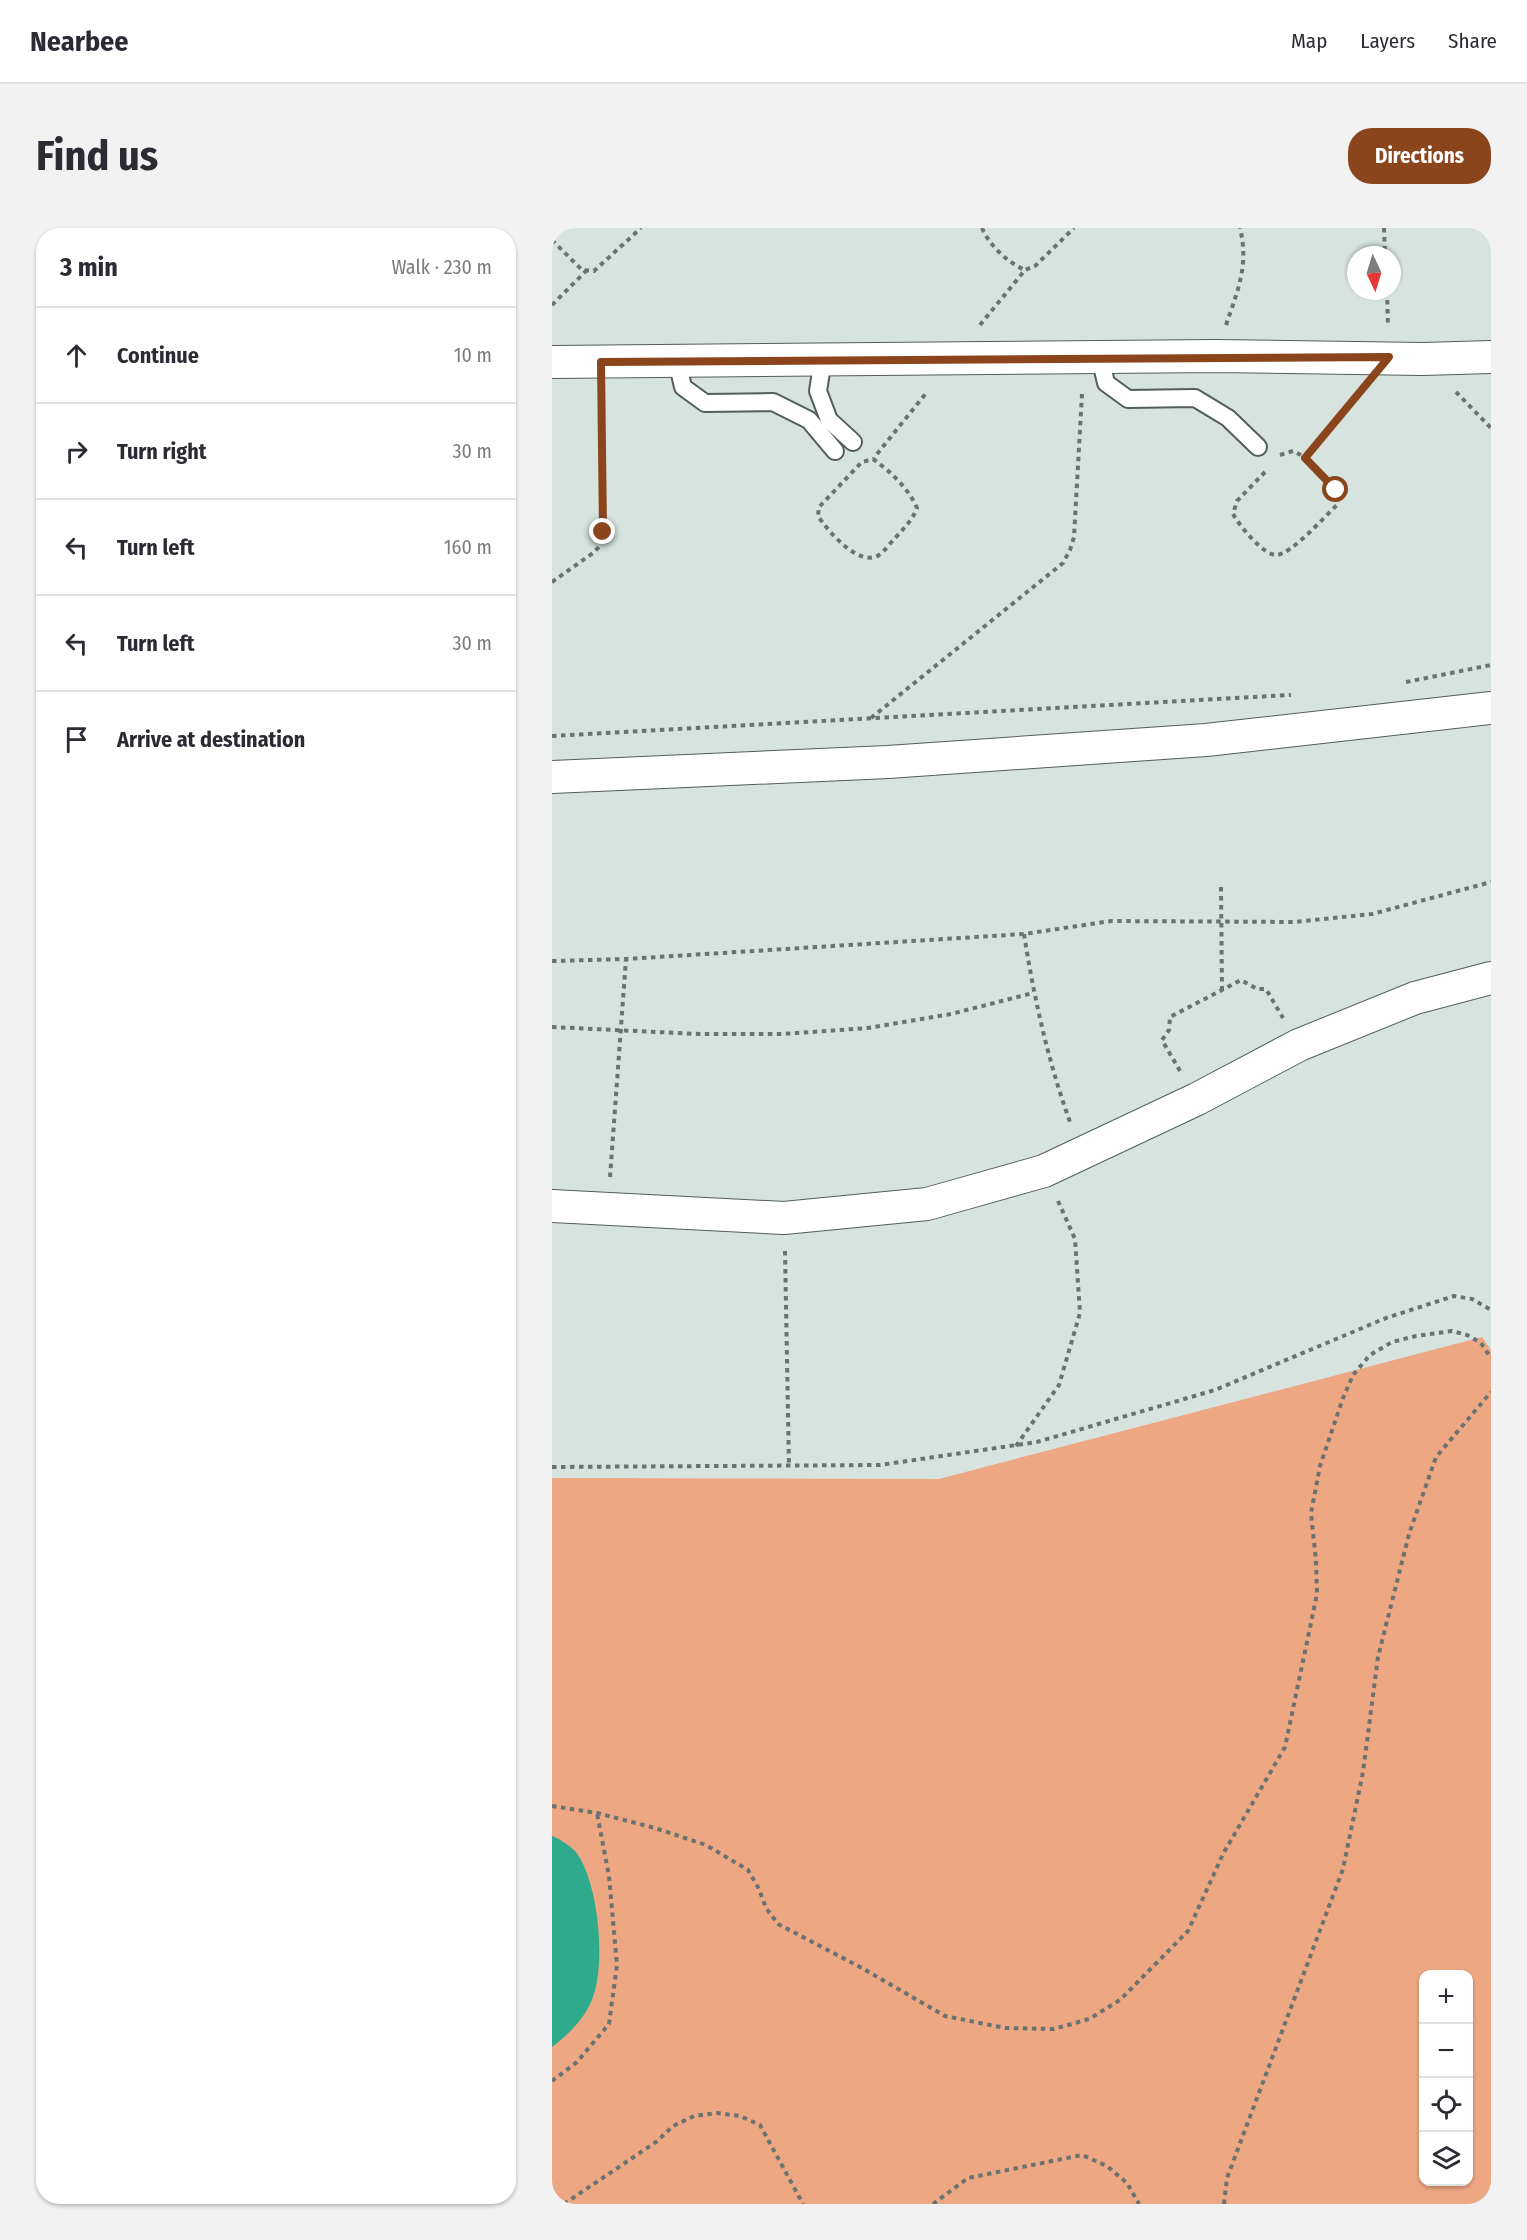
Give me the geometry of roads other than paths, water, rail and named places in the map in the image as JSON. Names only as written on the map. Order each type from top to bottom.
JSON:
[{"type":"street","points":[[552,362],[1092,357],[1389,357],[1482,360]]},
{"type":"street","points":[[552,777],[888,762],[1194,741],[1491,708]]},
{"type":"street","points":[[552,1206],[784,1218],[927,1204],[1044,1171],[1197,1100],[1299,1045],[1415,998],[1491,978]]},
{"type":"lane","points":[[1092,357],[1106,383],[1128,399],[1195,398],[1228,418],[1258,447]]},
{"type":"lane","points":[[823,359],[819,391],[829,420],[853,442]]},
{"type":"lane","points":[[677,361],[683,387],[705,403],[773,402],[809,420],[835,451]]}]
